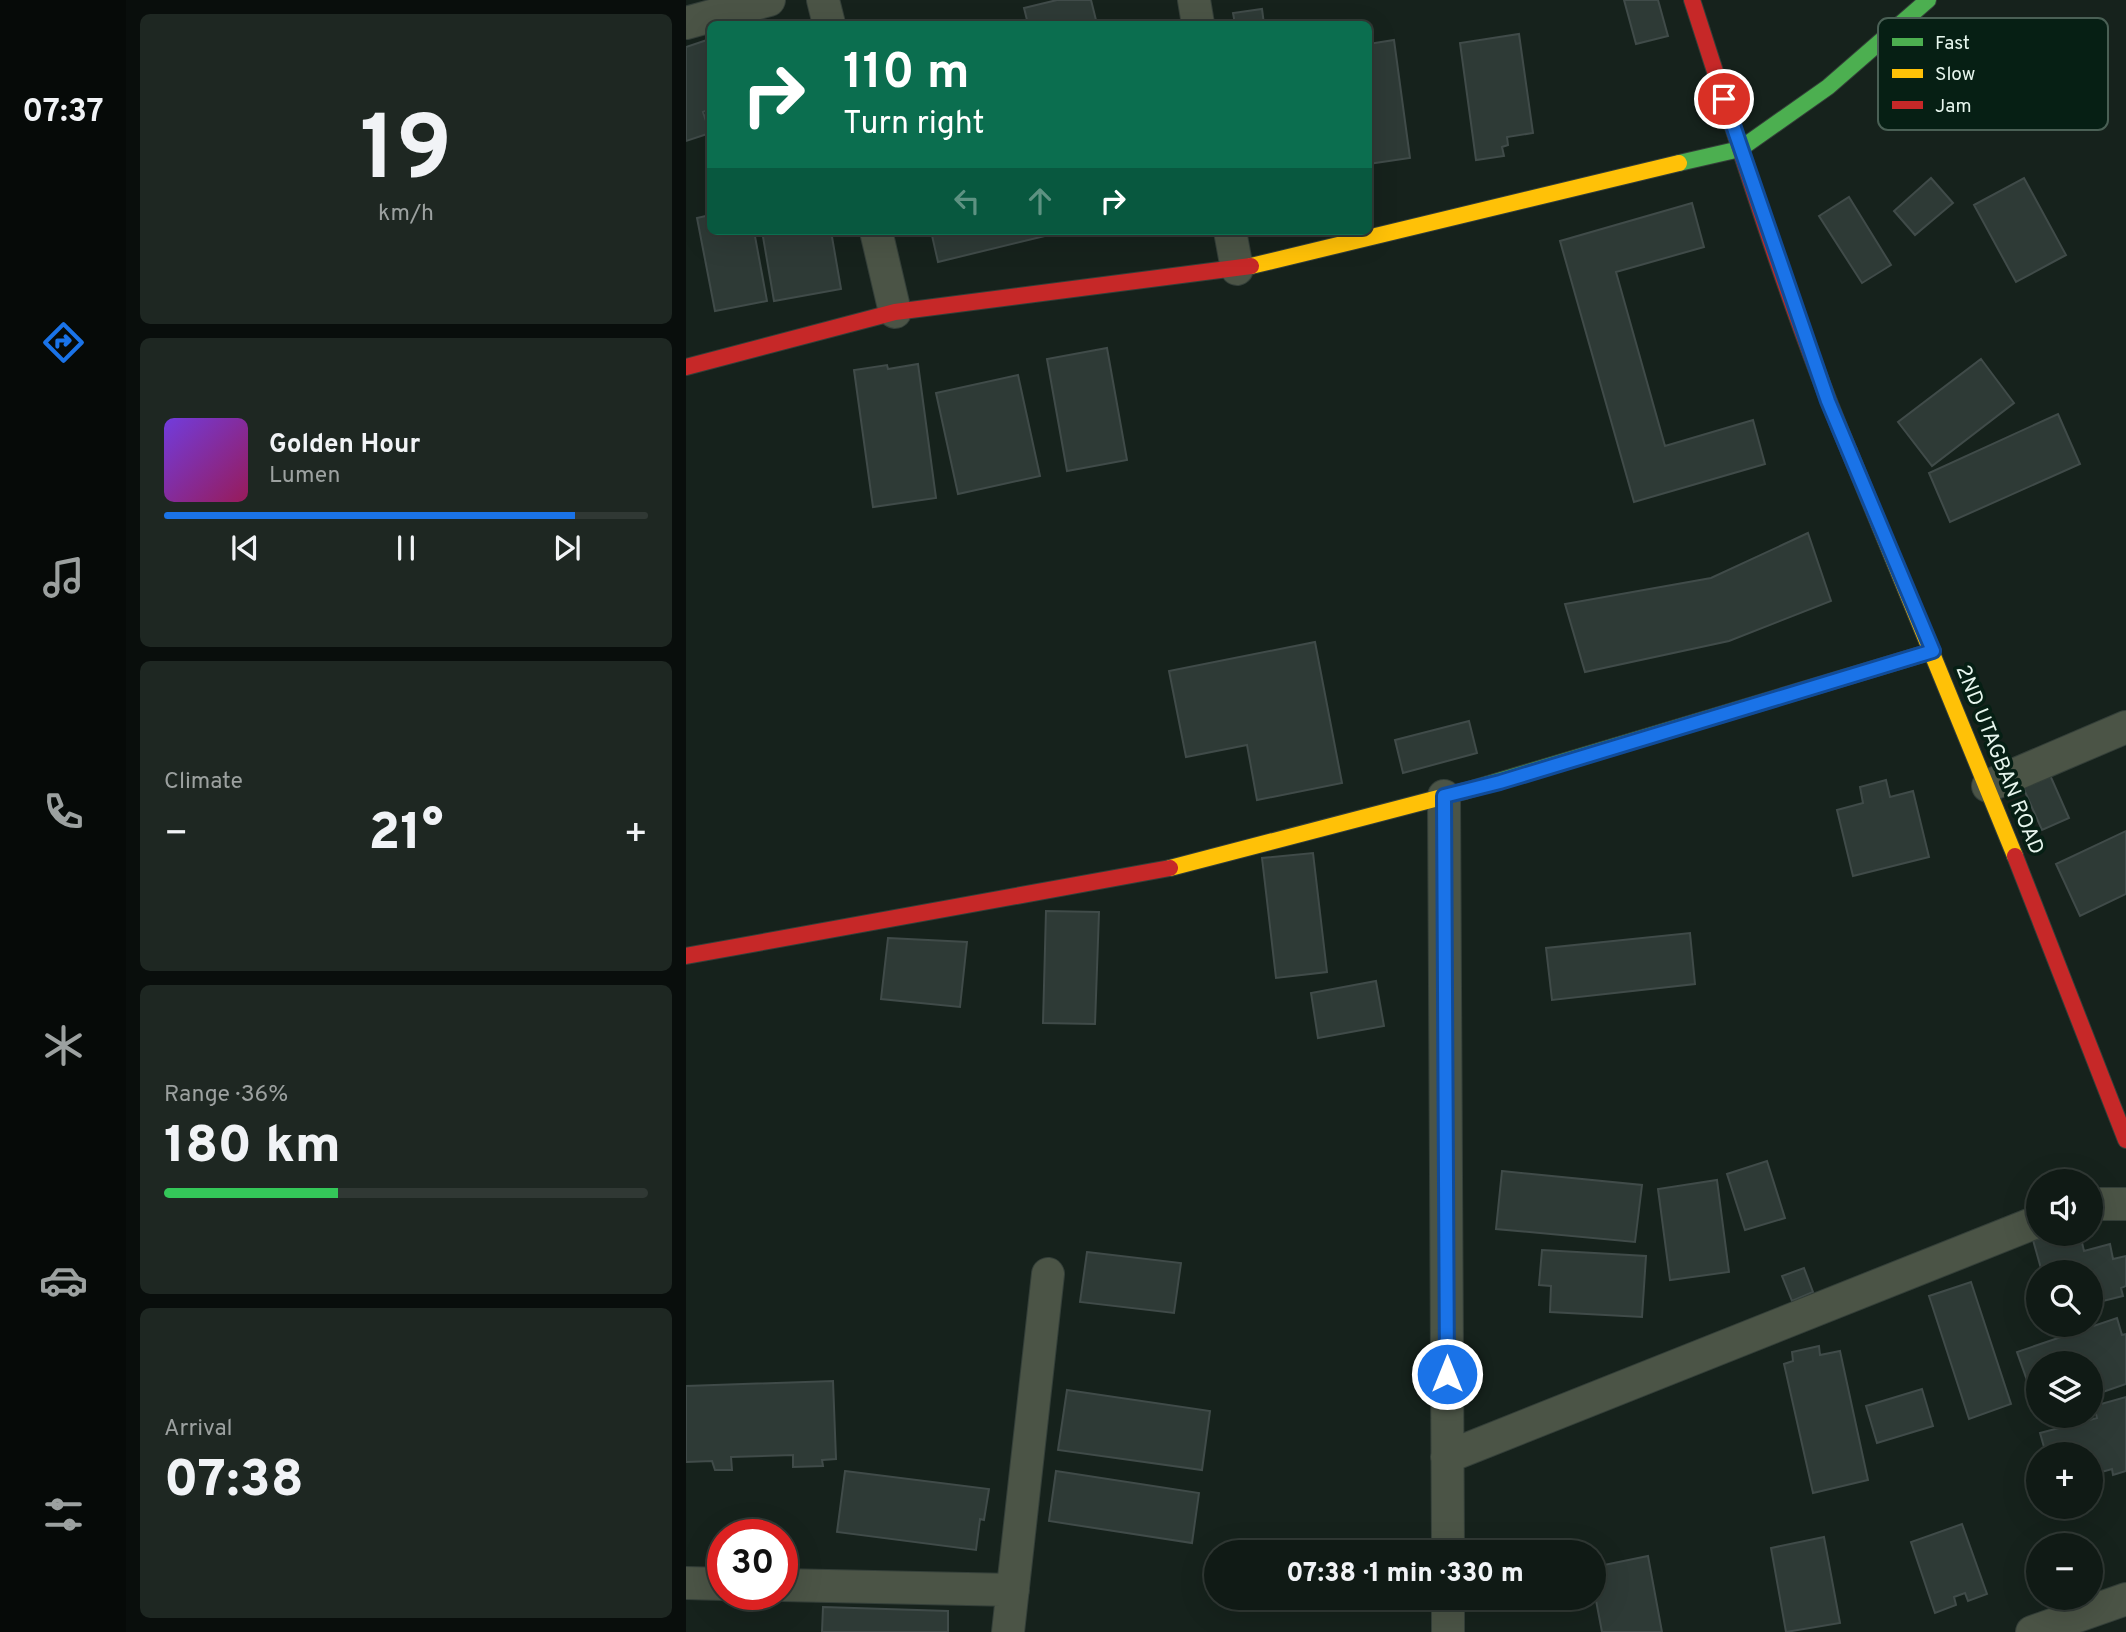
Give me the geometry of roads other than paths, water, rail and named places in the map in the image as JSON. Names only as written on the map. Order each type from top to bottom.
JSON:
[{"type":"street","points":[[686,23],[769,0]]},
{"type":"street","points":[[823,0],[828,21]]},
{"type":"street","points":[[1195,0],[1198,21]]},
{"type":"street","name":"2ND UTAGBAN ROAD","points":[[1692,0],[1740,149],[1828,401],[1988,786],[2126,1138]]},
{"type":"street","points":[[1907,18],[1928,0]]},
{"type":"street","points":[[686,367],[895,313],[1237,269],[1740,149],[1828,87],[1878,44]]},
{"type":"street","points":[[877,235],[895,313]]},
{"type":"street","points":[[1231,235],[1237,269]]},
{"type":"street","points":[[686,956],[1167,869],[1500,782],[1933,651]]},
{"type":"street","points":[[1988,786],[2126,727]]},
{"type":"street","points":[[1444,796],[1448,1540]]},
{"type":"street","points":[[2103,1204],[2126,1204]]},
{"type":"street","points":[[1447,1457],[2026,1227]]},
{"type":"street","points":[[1008,1632],[1048,1273]]},
{"type":"street","points":[[686,1583],[707,1584]]},
{"type":"street","points":[[798,1585],[1013,1590]]},
{"type":"street","points":[[2032,1632],[2126,1599]]},
{"type":"street","points":[[1448,1610],[1448,1632]]}]
